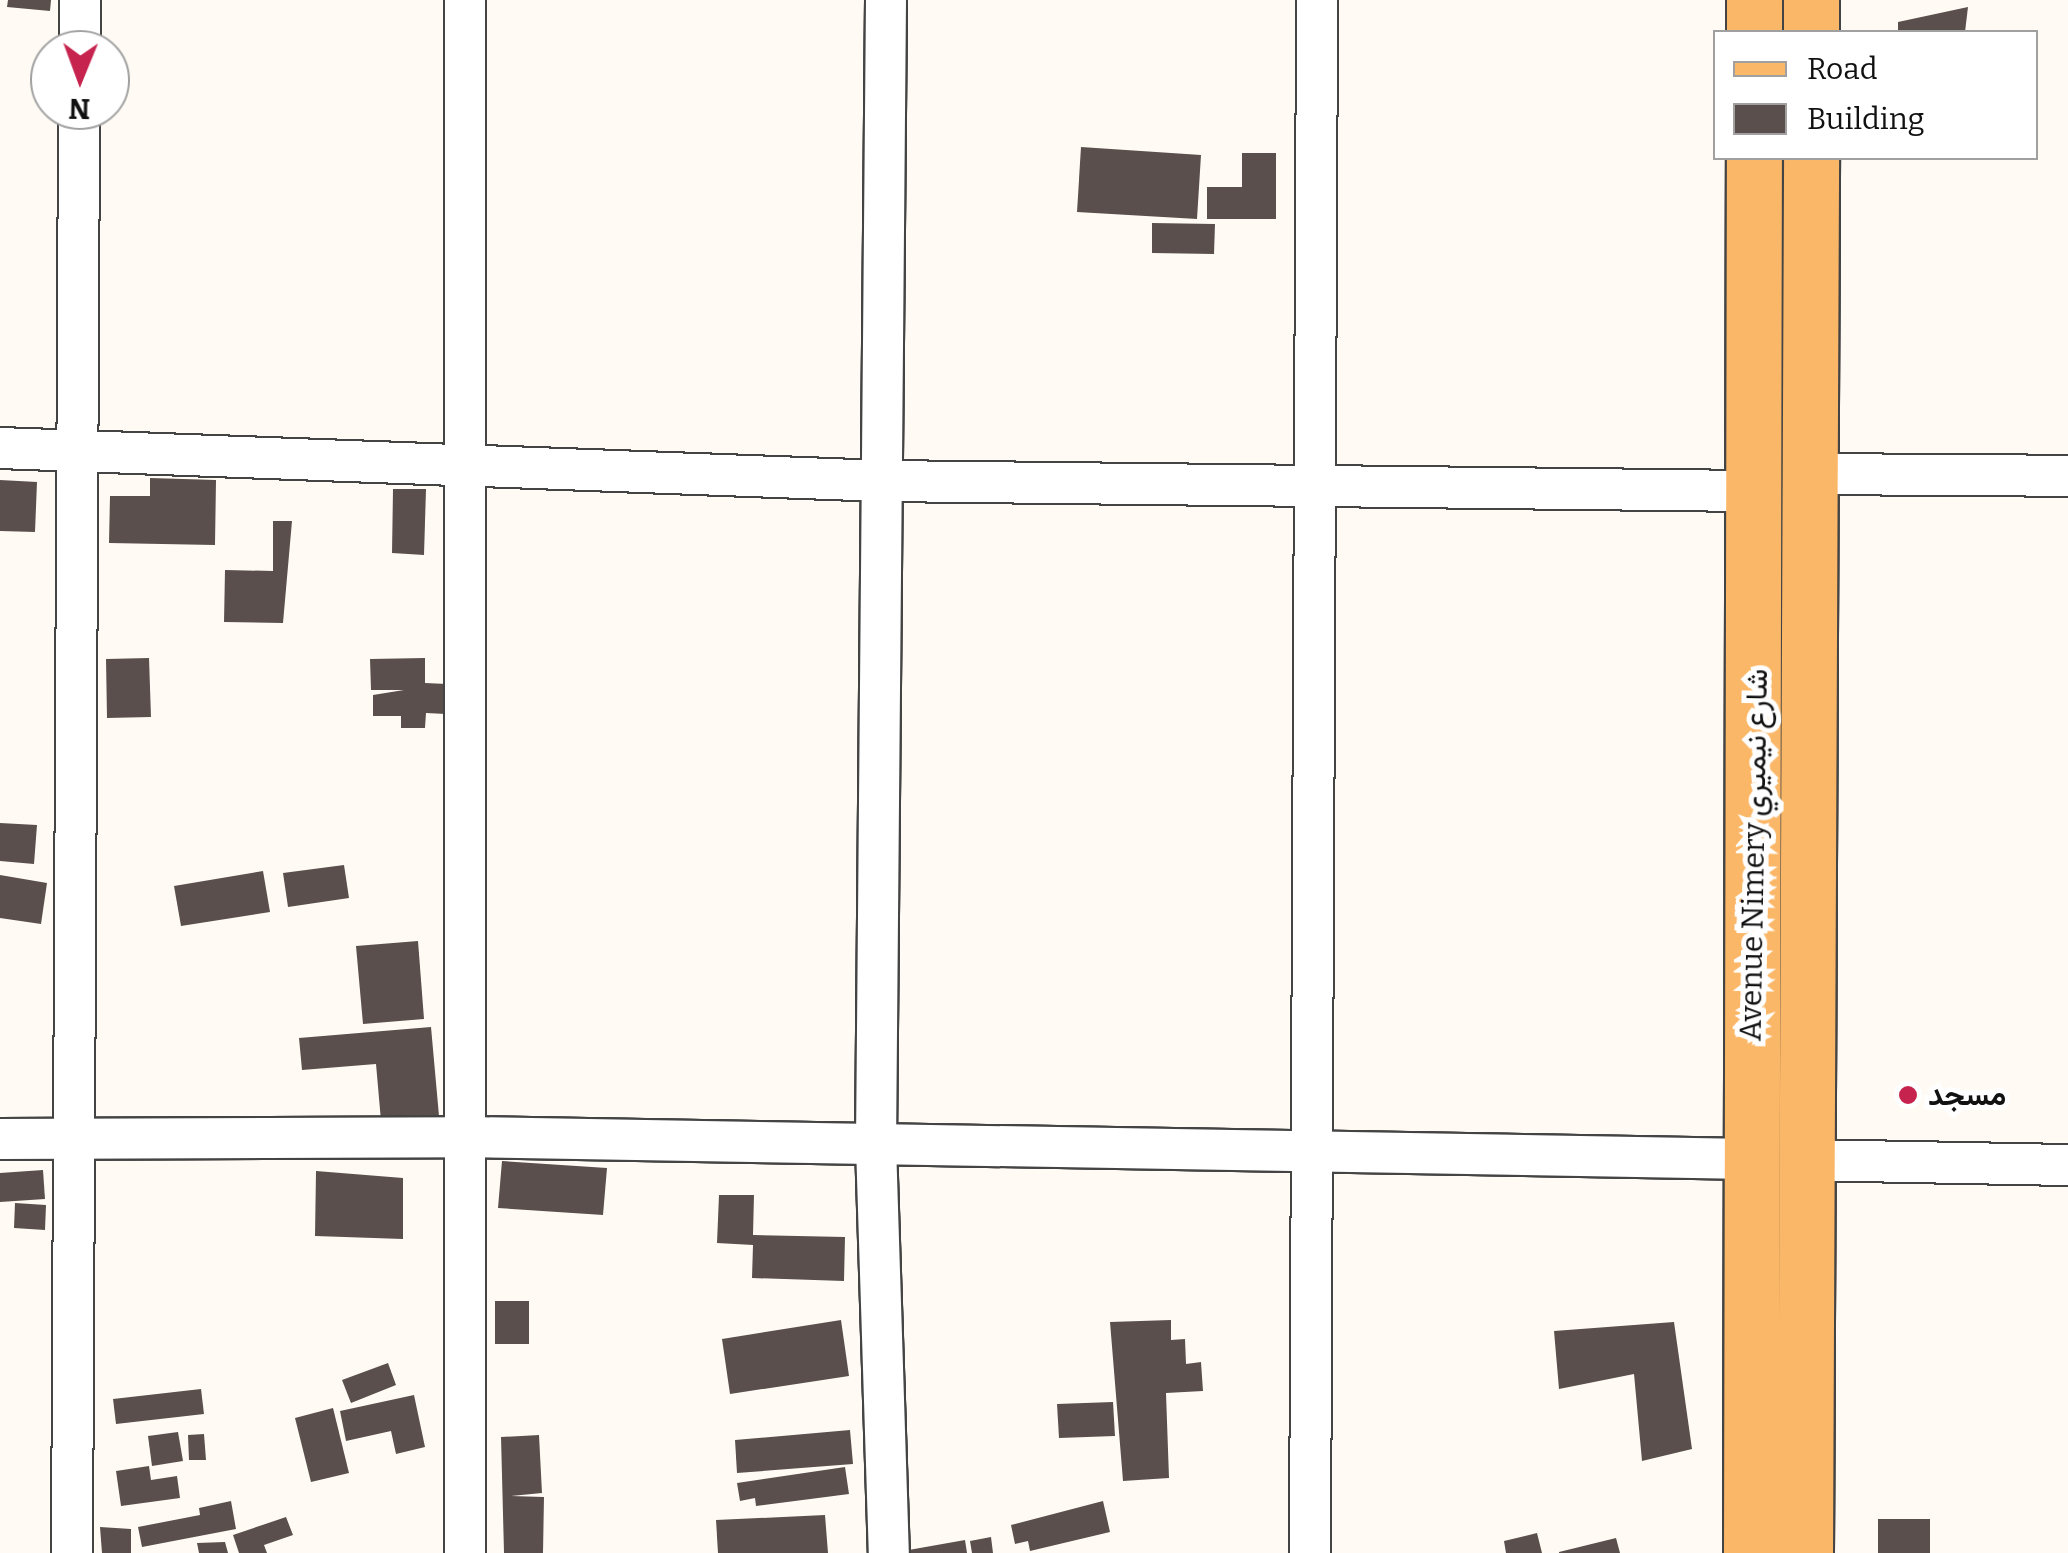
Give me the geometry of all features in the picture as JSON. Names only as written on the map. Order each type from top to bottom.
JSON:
[{"type":"main road","points":[[1754,0],[1754,30]]},
{"type":"main road","points":[[1811,0],[1811,30]]},
{"type":"main road","name":"Avenue Nimery شارع نيميري","points":[[1751,1553],[1754,160]]},
{"type":"main road","name":"Avenue Nimery شارع نيميري","points":[[1806,1553],[1811,160]]},
{"type":"street","points":[[80,0],[80,30]]},
{"type":"street","points":[[465,0],[465,1553]]},
{"type":"street","points":[[886,0],[876,1145],[890,1553]]},
{"type":"street","points":[[1310,1553],[1308,1153],[1317,483],[1317,0]]},
{"type":"street","points":[[72,1553],[79,130]]},
{"type":"street","points":[[0,448],[465,461],[883,481],[1755,491]]},
{"type":"street","points":[[1810,474],[2068,476]]},
{"type":"street","points":[[0,1139],[467,1137],[1750,1159]]},
{"type":"street","points":[[1806,1160],[2068,1164]]},
{"type":"building","points":[[8,0],[51,0],[50,11],[7,7]]},
{"type":"building","points":[[1968,7],[1965,30],[1898,30],[1898,22]]},
{"type":"building","points":[[1081,147],[1201,155],[1197,219],[1077,212]]},
{"type":"building","points":[[1242,153],[1276,153],[1276,219],[1207,219],[1207,187],[1242,187]]},
{"type":"building","points":[[1152,223],[1215,224],[1214,254],[1152,253]]},
{"type":"building","points":[[150,478],[216,480],[215,545],[109,543],[110,496],[150,496]]},
{"type":"building","points":[[0,480],[37,482],[35,532],[0,531]]},
{"type":"building","points":[[393,489],[426,489],[424,555],[392,553]]},
{"type":"building","points":[[273,521],[292,521],[283,623],[224,622],[225,570],[273,571]]},
{"type":"building","points":[[149,658],[151,717],[107,718],[106,659]]},
{"type":"building","points":[[425,658],[425,683],[447,684],[446,714],[426,713],[425,728],[401,728],[401,716],[373,716],[373,695],[404,690],[371,690],[370,659]]},
{"type":"building","points":[[0,823],[37,825],[34,864],[0,861]]},
{"type":"building","points":[[344,865],[349,898],[288,907],[283,873]]},
{"type":"building","points":[[263,871],[270,912],[181,926],[174,886]]},
{"type":"building","points":[[0,875],[47,883],[41,924],[0,918]]},
{"type":"building","points":[[418,941],[424,1019],[363,1024],[356,946]]},
{"type":"building","points":[[431,1027],[439,1116],[381,1121],[376,1064],[302,1070],[299,1038]]},
{"type":"building","points":[[502,1161],[607,1168],[603,1215],[498,1208]]},
{"type":"building","points":[[43,1170],[45,1199],[0,1202],[0,1173]]},
{"type":"building","points":[[316,1171],[403,1178],[403,1239],[315,1236]]},
{"type":"building","points":[[719,1195],[754,1195],[753,1235],[845,1237],[844,1281],[752,1278],[753,1245],[717,1243]]},
{"type":"building","points":[[15,1203],[46,1205],[45,1230],[14,1228]]},
{"type":"building","points":[[495,1301],[529,1301],[529,1344],[495,1344]]},
{"type":"building","points":[[841,1320],[849,1376],[730,1394],[722,1339]]},
{"type":"building","points":[[1171,1320],[1171,1340],[1185,1339],[1186,1364],[1201,1362],[1203,1391],[1166,1393],[1169,1478],[1123,1481],[1110,1322]]},
{"type":"building","points":[[1674,1322],[1692,1449],[1642,1461],[1634,1374],[1559,1389],[1554,1331]]},
{"type":"building","points":[[388,1363],[396,1385],[351,1403],[342,1380]]},
{"type":"building","points":[[201,1389],[204,1414],[116,1424],[113,1399]]},
{"type":"building","points":[[414,1395],[425,1447],[396,1454],[391,1431],[346,1441],[340,1411]]},
{"type":"building","points":[[1113,1402],[1115,1436],[1059,1438],[1057,1404]]},
{"type":"building","points":[[333,1408],[349,1473],[311,1482],[295,1418]]},
{"type":"building","points":[[850,1430],[853,1464],[737,1473],[735,1440]]},
{"type":"building","points":[[178,1432],[183,1461],[152,1466],[148,1436]]},
{"type":"building","points":[[204,1434],[206,1460],[189,1460],[188,1435]]},
{"type":"building","points":[[539,1435],[542,1493],[511,1496],[544,1497],[543,1553],[504,1553],[501,1437]]},
{"type":"building","points":[[149,1466],[151,1480],[177,1476],[180,1498],[121,1506],[116,1471]]},
{"type":"building","points":[[845,1467],[849,1494],[756,1506],[755,1498],[740,1501],[737,1483]]},
{"type":"building","points":[[231,1501],[236,1529],[142,1547],[138,1527],[200,1515],[199,1508]]},
{"type":"building","points":[[1103,1501],[1110,1532],[1030,1551],[1028,1541],[1015,1544],[1011,1525]]},
{"type":"building","points":[[825,1515],[828,1553],[718,1553],[716,1520]]},
{"type":"building","points":[[286,1517],[293,1535],[264,1545],[267,1553],[239,1553],[233,1535]]},
{"type":"building","points":[[1878,1519],[1930,1519],[1930,1553],[1878,1553]]},
{"type":"building","points":[[100,1527],[131,1529],[131,1553],[102,1553]]},
{"type":"building","points":[[1537,1533],[1542,1553],[1506,1553],[1504,1541]]},
{"type":"building","points":[[991,1537],[993,1553],[972,1553],[970,1541]]},
{"type":"building","points":[[1616,1538],[1620,1553],[1559,1553],[1559,1552]]},
{"type":"building","points":[[965,1540],[967,1553],[903,1553],[903,1551]]},
{"type":"building","points":[[225,1542],[228,1553],[199,1553],[197,1543]]},
{"type":"place","name":"مسجد","points":[[1908,1095]]}]
